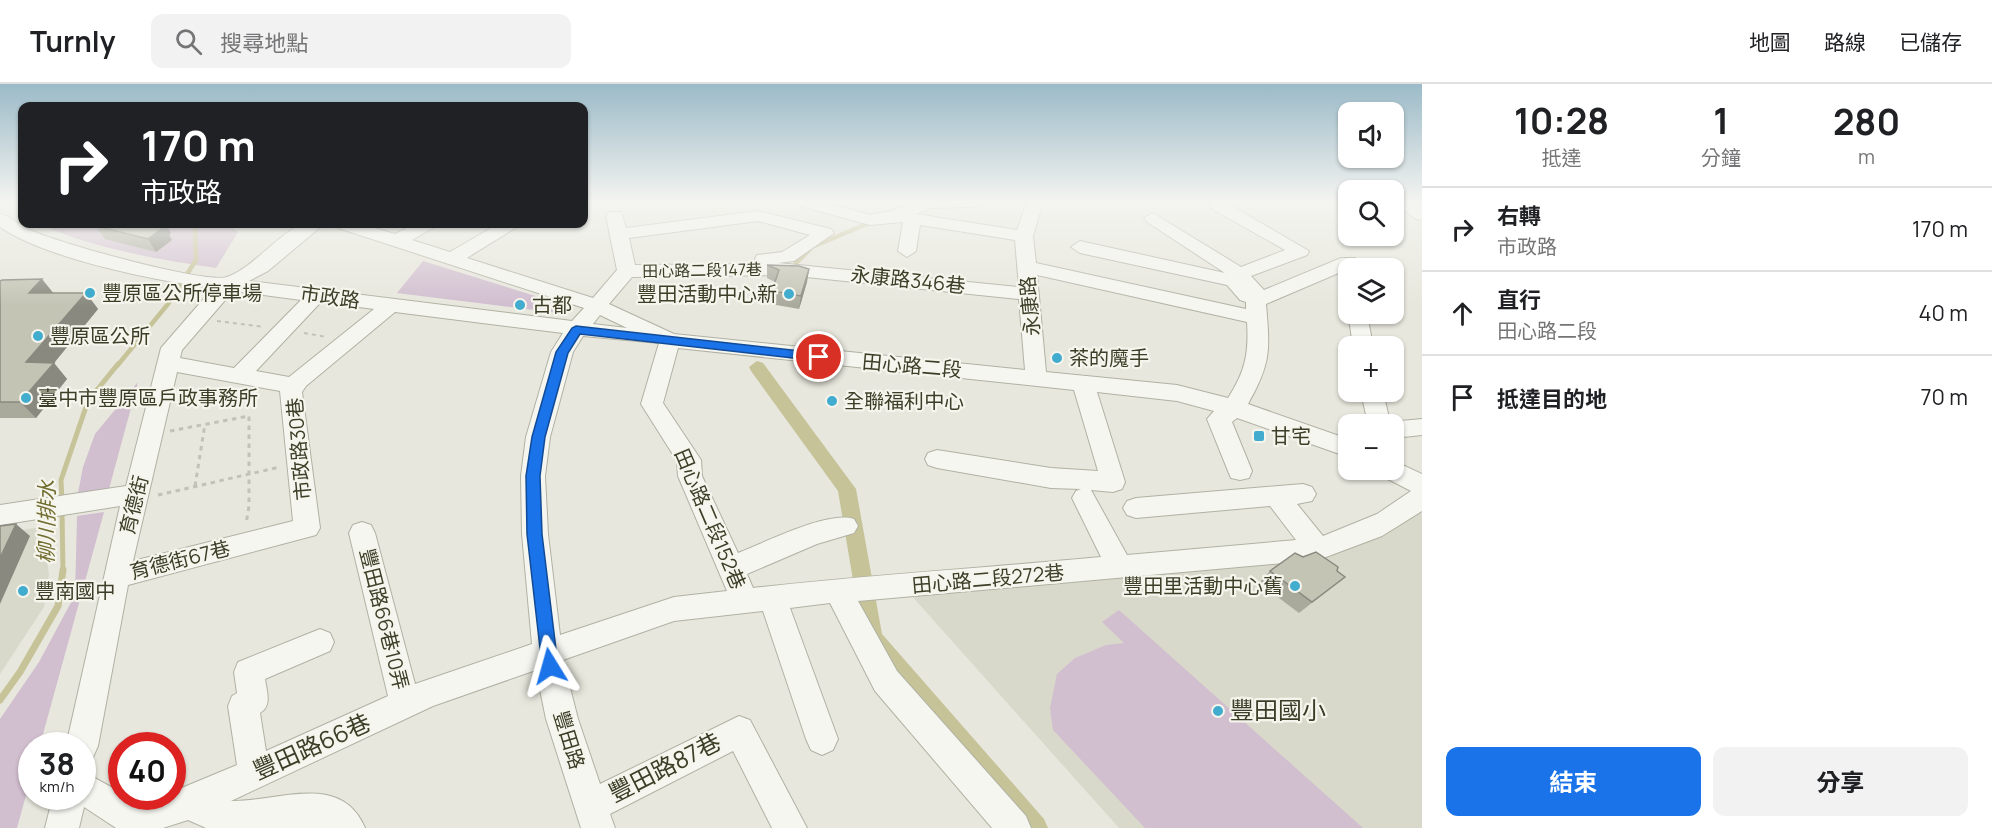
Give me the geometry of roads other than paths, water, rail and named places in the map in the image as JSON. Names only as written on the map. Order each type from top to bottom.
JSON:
[{"type":"street","name":"市政路","points":[[32,237],[80,254],[178,278],[576,330],[670,340]]},
{"type":"street","points":[[228,284],[261,267],[296,237]]},
{"type":"street","name":"田心路二段","points":[[383,237],[597,306],[670,340],[1177,393],[1234,408],[1338,444]]},
{"type":"street","points":[[396,241],[404,237]]},
{"type":"street","points":[[451,260],[486,237]]},
{"type":"street","points":[[620,237],[627,271]]},
{"type":"street","points":[[681,269],[787,257],[819,237]]},
{"type":"street","points":[[906,237],[907,252]]},
{"type":"street","name":"永康路","points":[[1024,237],[1036,377]]},
{"type":"street","points":[[1182,237],[1239,274],[1255,291],[1259,342],[1254,374],[1234,408],[1219,419],[1240,471]]},
{"type":"street","points":[[1239,274],[1300,251],[1275,237]]},
{"type":"street","points":[[1080,247],[1234,280],[1257,310]]},
{"type":"street","points":[[1027,267],[1257,310],[1338,267]]},
{"type":"street","name":"田心路二段147巷","points":[[597,306],[627,271],[787,269]]},
{"type":"street","name":"永康路346巷","points":[[787,269],[1029,294]]},
{"type":"street","name":"育德街","points":[[85,732],[117,576],[167,363],[172,348],[228,284]]},
{"type":"street","points":[[239,376],[317,295]]},
{"type":"street","name":"市政路30巷","points":[[307,528],[291,391],[390,306]]},
{"type":"street","name":"豐田路","points":[[594,817],[561,719],[547,653],[535,534],[533,476],[538,437],[562,352],[576,330],[597,306]]},
{"type":"street","name":"田心路二段152巷","points":[[670,340],[652,404],[689,460],[690,476],[731,568],[758,598],[822,739]]},
{"type":"street","points":[[167,363],[295,386]]},
{"type":"street","points":[[937,459],[1051,478],[1113,482],[1083,383]]},
{"type":"street","points":[[1404,428],[1422,427]]},
{"type":"street","points":[[1404,476],[1422,485]]},
{"type":"street","points":[[1136,508],[1304,494]]},
{"type":"street","points":[[1276,496],[1318,549]]},
{"type":"street","name":"田心路二段272巷","points":[[547,653],[674,609],[838,590],[904,587],[1318,549],[1372,530],[1409,508],[1422,496]]},
{"type":"street","points":[[0,515],[76,503],[135,497]]},
{"type":"street","points":[[1085,498],[1119,567]]},
{"type":"street","points":[[731,568],[812,535],[845,526]]},
{"type":"street","name":"育德街67巷","points":[[117,576],[307,528]]},
{"type":"street","name":"豐田路66巷10弄","points":[[362,533],[405,705]]},
{"type":"street","points":[[838,590],[886,681],[1009,826]]},
{"type":"street","points":[[254,773],[243,706],[254,701],[249,672],[320,642]]},
{"type":"street","name":"豐田路66巷","points":[[96,797],[133,824],[189,803],[426,694],[547,653]]},
{"type":"street","name":"豐田路87巷","points":[[594,817],[739,731],[790,828]]},
{"type":"street","points":[[189,803],[214,823],[232,826],[306,810],[337,814],[348,828]]},
{"type":"street","points":[[62,828],[66,810]]},
{"type":"waterway","name":"柳川排水","points":[[117,366],[168,304],[196,260],[195,237]]},
{"type":"waterway","points":[[796,263],[812,247],[836,237]]},
{"type":"waterway","name":"柳川排水","points":[[62,501],[61,480],[88,401],[118,364]]},
{"type":"waterway","points":[[757,367],[847,489],[872,638],[1035,828]]},
{"type":"waterway","name":"柳川排水","points":[[62,511],[63,570]]},
{"type":"waterway","name":"柳川排水","points":[[0,700],[20,672],[58,606],[63,570]]},
{"type":"place","name":"豐原區公所停車場","points":[[90,293]]},
{"type":"place","name":"豐田活動中心新","points":[[789,294]]},
{"type":"place","name":"古都","points":[[520,305]]},
{"type":"place","name":"豐原區公所","points":[[38,336]]},
{"type":"place","name":"茶的魔手","points":[[1057,358]]},
{"type":"place","name":"臺中市豐原區戶政事務所","points":[[26,398]]},
{"type":"place","name":"全聯福利中心","points":[[832,401]]},
{"type":"place","name":"甘宅","points":[[1259,436]]},
{"type":"place","name":"豐田里活動中心舊","points":[[1295,586]]},
{"type":"place","name":"豐南國中","points":[[23,591]]},
{"type":"place","name":"豐田國小","points":[[1218,711]]}]
